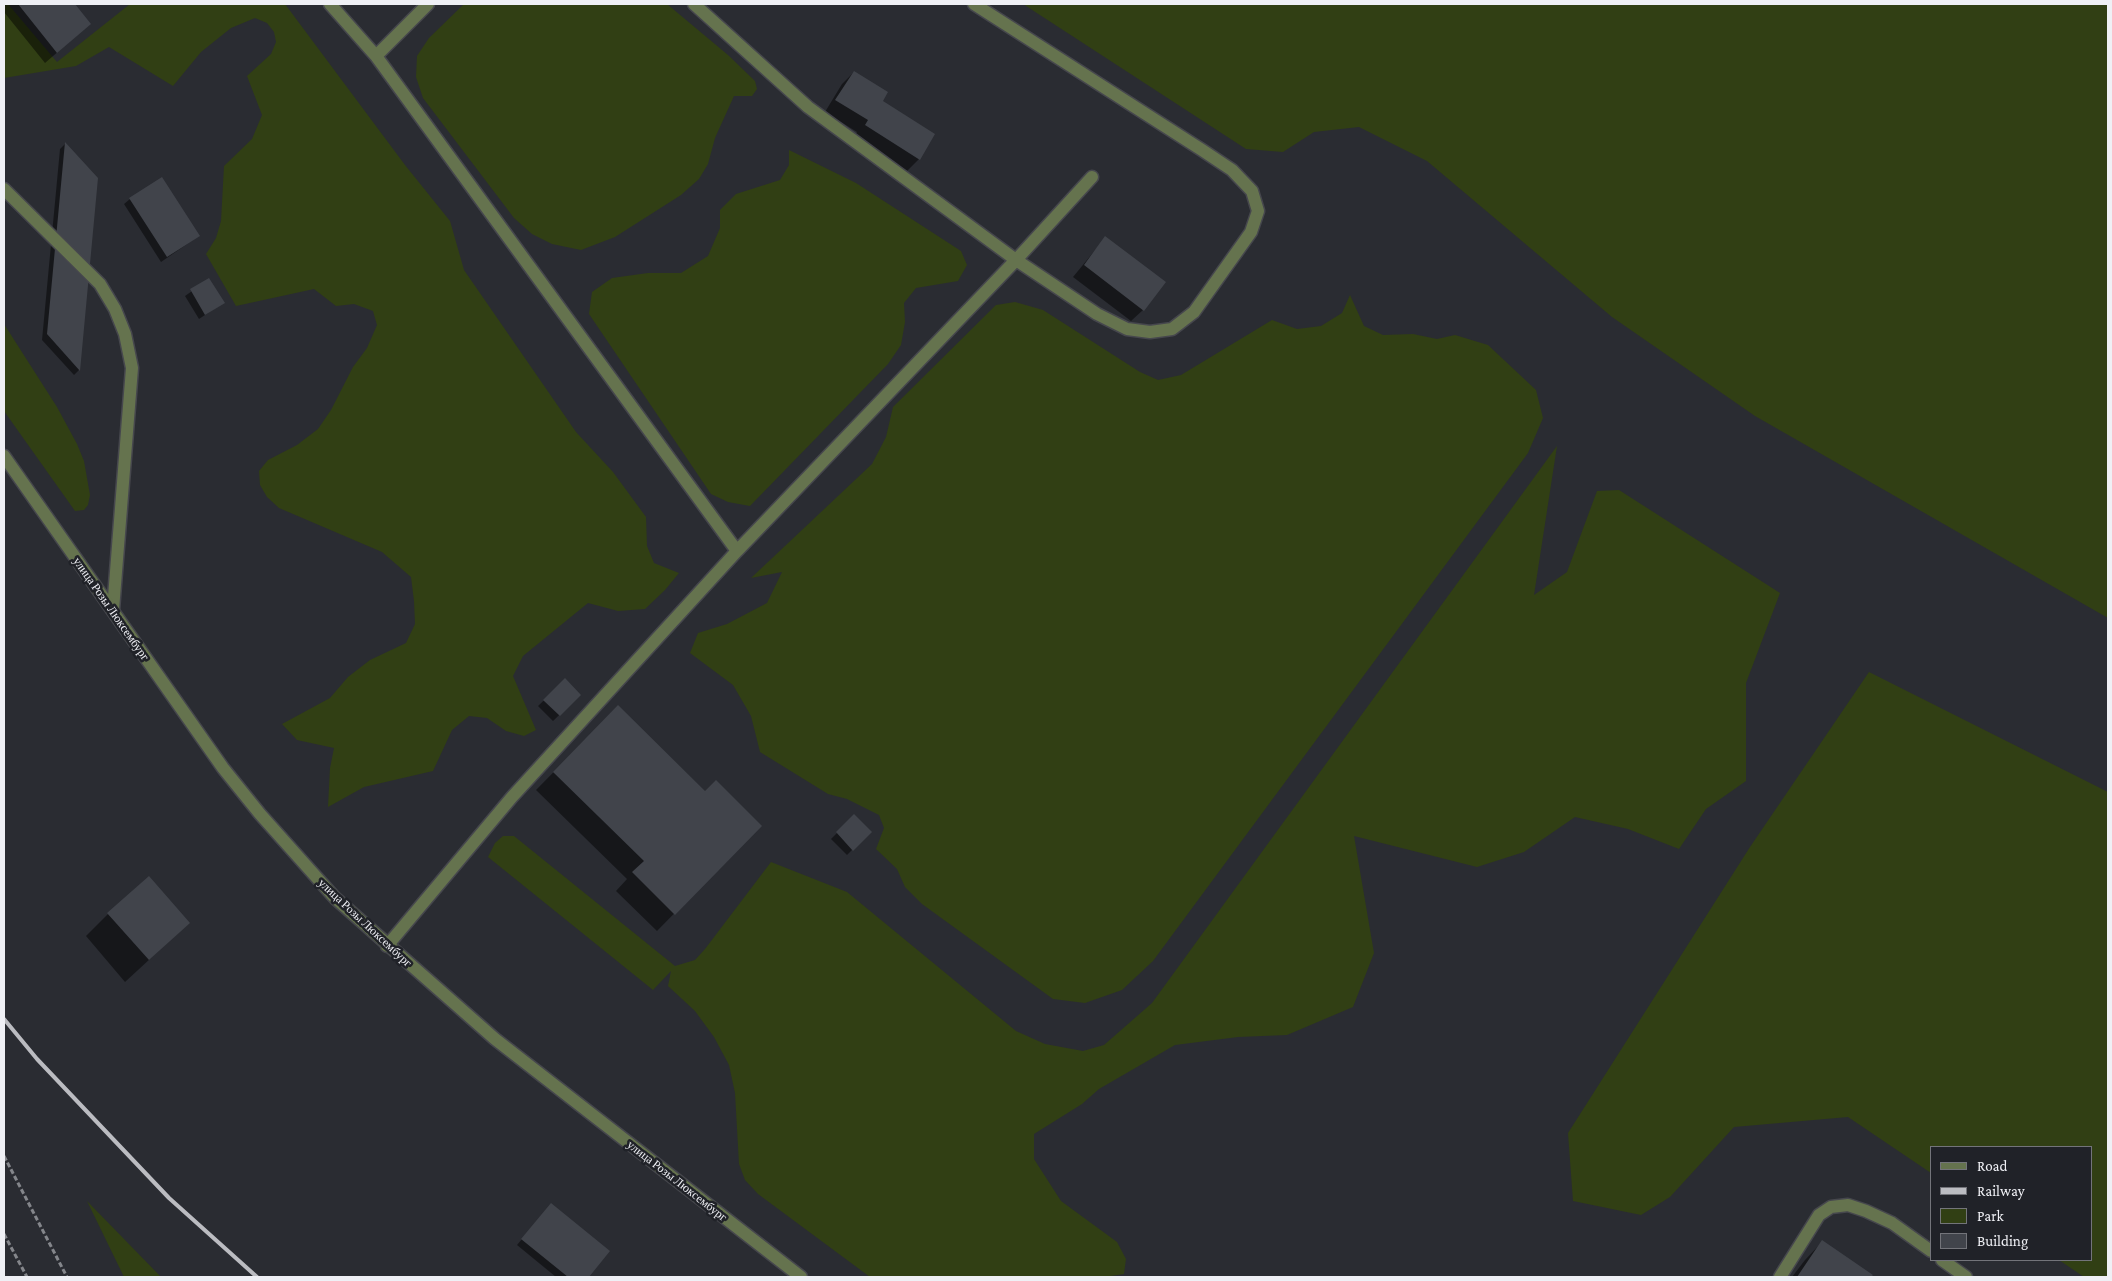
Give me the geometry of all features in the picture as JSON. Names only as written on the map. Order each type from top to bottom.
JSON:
[{"type":"street","points":[[330,4],[376,56],[737,550]]},
{"type":"street","points":[[376,56],[428,4]]},
{"type":"street","points":[[694,4],[808,107],[1016,260],[1097,314],[1127,329],[1150,332],[1172,329],[1194,312],[1252,232],[1258,211],[1252,191],[1232,170],[974,4]]},
{"type":"street","points":[[387,946],[512,797],[737,550],[1016,260],[1092,177]]},
{"type":"street","points":[[4,189],[100,284],[115,308],[125,334],[132,368],[113,610]]},
{"type":"street","name":"улица Розы Люксембург","points":[[4,456],[203,740],[260,814],[335,898],[387,946],[495,1039],[801,1277]]},
{"type":"street","points":[[1780,1277],[1820,1215],[1832,1206],[1848,1205],[1875,1215],[1892,1223],[1930,1250]]},
{"type":"street","points":[[1943,1261],[1966,1277]]},
{"type":"path","points":[[4,1156],[67,1277]]},
{"type":"path","points":[[4,1234],[27,1277]]},
{"type":"green space","points":[[4,4],[8,4],[57,62],[130,4],[285,4],[405,165],[450,221],[464,270],[576,432],[613,472],[646,517],[647,546],[654,563],[679,573],[645,609],[618,611],[588,603],[523,656],[513,676],[536,730],[524,736],[506,731],[487,718],[469,716],[452,730],[433,771],[364,787],[328,807],[330,768],[334,748],[297,740],[282,724],[330,698],[348,677],[370,660],[406,643],[415,624],[414,601],[411,577],[382,552],[279,508],[267,497],[260,485],[259,471],[268,460],[297,445],[318,429],[331,410],[353,367],[367,348],[377,325],[373,311],[354,304],[336,306],[314,289],[236,306],[206,254],[216,238],[221,221],[224,166],[252,139],[262,115],[247,76],[271,54],[276,42],[274,32],[267,23],[255,18],[231,28],[201,52],[173,86],[109,47],[76,66],[4,78]]},
{"type":"green space","points":[[464,4],[667,4],[728,55],[755,81],[757,89],[752,96],[734,96],[715,138],[708,164],[699,179],[681,195],[615,237],[581,250],[552,244],[532,234],[514,218],[423,98],[416,77],[417,56],[429,38]]},
{"type":"green space","points":[[1023,4],[2108,4],[2108,618],[1755,416],[1612,317],[1427,161],[1359,127],[1314,132],[1283,152],[1246,149]]},
{"type":"green space","points":[[789,150],[856,183],[961,251],[967,265],[958,281],[916,288],[904,303],[905,322],[901,345],[888,364],[750,506],[728,502],[711,494],[589,314],[592,292],[612,278],[648,273],[681,273],[708,256],[720,228],[720,210],[736,194],[780,180],[789,165]]},
{"type":"green space","points":[[1350,295],[1364,326],[1383,335],[1413,334],[1437,339],[1455,335],[1488,345],[1536,390],[1543,418],[1528,453],[1153,961],[1122,990],[1085,1003],[1053,999],[922,904],[905,887],[897,869],[876,849],[884,828],[879,815],[847,799],[828,794],[760,752],[751,716],[733,685],[690,653],[698,633],[727,624],[767,603],[782,572],[751,578],[872,464],[886,437],[893,407],[996,305],[1015,302],[1043,310],[1140,372],[1158,380],[1181,375],[1272,320],[1297,329],[1321,326],[1342,313]]},
{"type":"green space","points":[[4,324],[57,407],[77,444],[84,461],[90,495],[88,505],[84,510],[75,511],[4,411]]},
{"type":"green space","points":[[1557,446],[1534,595],[1567,572],[1597,491],[1619,490],[1780,593],[1746,683],[1746,781],[1706,809],[1679,849],[1628,829],[1575,817],[1524,852],[1477,867],[1354,836],[1374,953],[1353,1007],[1287,1035],[1238,1037],[1175,1045],[1099,1089],[1082,1104],[1034,1134],[1034,1159],[1061,1201],[1117,1242],[1126,1259],[1124,1274],[1104,1277],[870,1277],[758,1194],[745,1180],[739,1164],[735,1093],[729,1065],[714,1037],[695,1011],[668,986],[671,971],[653,990],[488,857],[495,843],[503,836],[514,836],[675,966],[695,960],[771,862],[847,892],[1016,1031],[1045,1044],[1083,1051],[1104,1045],[1152,1003]]},
{"type":"green space","points":[[1869,672],[2108,792],[2108,1277],[2084,1277],[2060,1261],[2092,1261],[2092,1146],[1930,1146],[1930,1172],[1848,1117],[1734,1127],[1670,1197],[1641,1215],[1573,1201],[1568,1133],[1750,847]]},
{"type":"green space","points":[[87,1201],[161,1277],[124,1277]]},
{"type":"building","points":[[18,4],[75,4],[91,24],[57,53]]},
{"type":"building","points":[[854,71],[888,92],[883,101],[935,134],[920,160],[865,125],[868,120],[835,100]]},
{"type":"building","points":[[65,142],[98,178],[80,371],[47,334]]},
{"type":"building","points":[[162,177],[200,236],[167,257],[129,198]]},
{"type":"building","points":[[1105,236],[1166,282],[1144,311],[1084,265]]},
{"type":"building","points":[[209,278],[225,303],[205,315],[190,289]]},
{"type":"building","points":[[565,678],[581,695],[560,716],[543,700]]},
{"type":"building","points":[[618,705],[705,791],[716,780],[762,826],[675,915],[632,872],[644,861],[553,772]]},
{"type":"building","points":[[854,814],[872,832],[853,851],[836,832]]},
{"type":"building","points":[[149,876],[190,923],[149,960],[107,913]]},
{"type":"building","points":[[551,1203],[610,1251],[589,1277],[568,1277],[521,1239]]},
{"type":"building","points":[[1822,1240],[1873,1275],[1871,1277],[1797,1277]]},
{"type":"railway","points":[[4,1019],[37,1059],[169,1198],[257,1277]]}]
